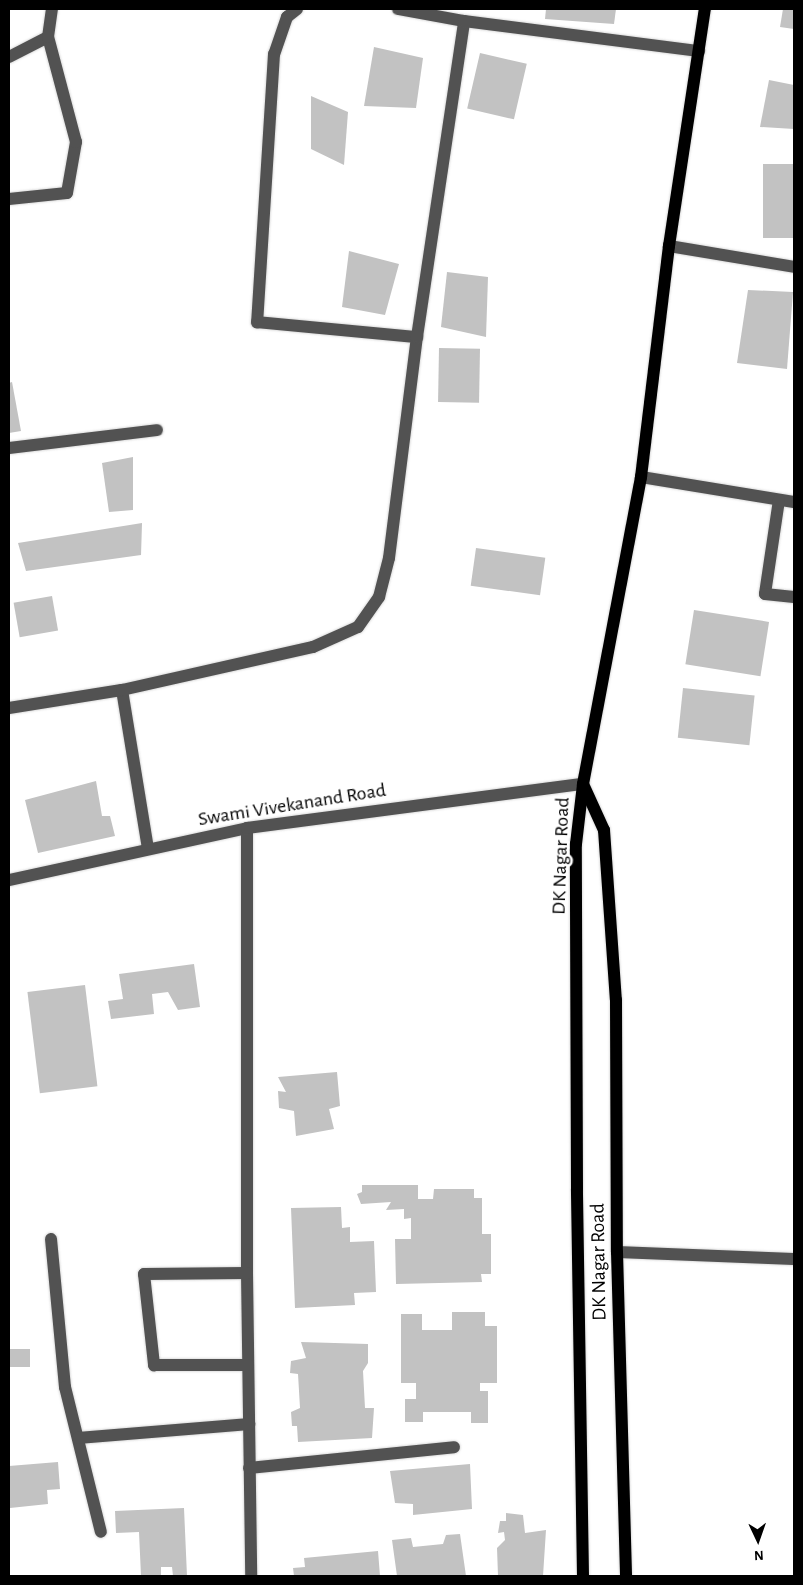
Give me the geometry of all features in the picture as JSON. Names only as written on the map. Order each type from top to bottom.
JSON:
[{"type":"main road","points":[[583,784],[641,477],[669,246],[705,9]]},
{"type":"main road","name":"DK Nagar Road","points":[[583,784],[604,830],[616,1000],[617,1252],[626,1576]]},
{"type":"main road","name":"DK Nagar Road","points":[[583,784],[576,854],[577,1189],[583,1576]]},
{"type":"street","points":[[9,199],[67,193],[76,142],[48,37],[52,9]]},
{"type":"street","points":[[297,9],[287,17],[274,54],[256,322],[417,337]]},
{"type":"street","points":[[398,9],[464,21],[699,51]]},
{"type":"street","points":[[9,708],[122,690],[313,647],[358,627],[379,597],[389,558],[417,337],[464,21]]},
{"type":"street","points":[[9,57],[48,37]]},
{"type":"street","points":[[669,246],[794,267]]},
{"type":"street","points":[[9,448],[157,430]]},
{"type":"street","points":[[641,477],[794,502]]},
{"type":"street","points":[[779,500],[765,594],[794,597]]},
{"type":"street","points":[[122,690],[148,850]]},
{"type":"street","name":"Swami Vivekanand Road","points":[[9,880],[247,828],[583,784]]},
{"type":"street","points":[[247,828],[247,1272],[251,1576]]},
{"type":"street","points":[[50,1239],[66,1387],[101,1532]]},
{"type":"street","points":[[617,1252],[794,1260]]},
{"type":"street","points":[[247,1272],[144,1274],[154,1365],[248,1365]]},
{"type":"street","points":[[78,1438],[249,1424]]},
{"type":"street","points":[[249,1468],[454,1447]]},
{"type":"building","points":[[546,9],[616,9],[614,24],[545,19]]},
{"type":"building","points":[[783,9],[794,9],[794,29],[780,27]]},
{"type":"building","points":[[374,47],[423,58],[416,108],[364,106]]},
{"type":"building","points":[[480,53],[527,64],[514,119],[467,109]]},
{"type":"building","points":[[769,80],[794,85],[794,129],[760,127]]},
{"type":"building","points":[[311,96],[348,112],[344,165],[311,149]]},
{"type":"building","points":[[763,164],[794,164],[794,238],[763,238]]},
{"type":"building","points":[[349,251],[399,264],[385,315],[342,307]]},
{"type":"building","points":[[447,272],[488,277],[486,337],[441,327]]},
{"type":"building","points":[[748,290],[793,292],[787,369],[737,363]]},
{"type":"building","points":[[439,348],[480,349],[479,403],[438,402]]},
{"type":"building","points":[[12,382],[21,431],[9,433],[9,383]]},
{"type":"building","points":[[133,457],[133,510],[109,512],[102,463]]},
{"type":"building","points":[[142,523],[141,555],[26,571],[18,543]]},
{"type":"building","points":[[476,548],[545,558],[540,595],[471,586]]},
{"type":"building","points":[[52,596],[58,630],[20,637],[14,603]]},
{"type":"building","points":[[694,610],[769,622],[760,676],[685,664]]},
{"type":"building","points":[[683,688],[755,696],[749,745],[678,738]]},
{"type":"building","points":[[96,781],[102,816],[110,816],[115,836],[38,853],[25,800]]},
{"type":"building","points":[[194,964],[200,1007],[178,1010],[168,992],[152,994],[154,1014],[111,1019],[108,1001],[123,999],[119,974]]},
{"type":"building","points":[[85,985],[97,1086],[40,1093],[27,992]]},
{"type":"building","points":[[337,1072],[340,1106],[329,1109],[334,1129],[296,1136],[294,1111],[279,1108],[278,1091],[286,1092],[278,1077]]},
{"type":"building","points":[[362,1185],[418,1185],[418,1199],[433,1199],[434,1189],[474,1189],[474,1198],[482,1198],[482,1234],[491,1234],[491,1274],[481,1274],[482,1282],[396,1284],[395,1239],[411,1239],[411,1218],[404,1219],[404,1209],[386,1210],[391,1202],[361,1204],[357,1194],[362,1192]]},
{"type":"building","points":[[341,1207],[342,1228],[350,1227],[350,1242],[374,1241],[376,1292],[354,1293],[355,1305],[295,1308],[291,1208]]},
{"type":"building","points":[[452,1312],[485,1312],[485,1326],[497,1326],[497,1383],[480,1383],[480,1391],[488,1391],[488,1423],[471,1423],[471,1412],[423,1412],[423,1422],[405,1422],[405,1399],[416,1399],[416,1383],[401,1383],[401,1314],[422,1314],[422,1330],[452,1330]]},
{"type":"building","points":[[301,1342],[368,1344],[368,1363],[363,1371],[365,1408],[374,1408],[372,1438],[298,1442],[297,1426],[292,1426],[291,1412],[300,1408],[298,1374],[290,1373],[291,1361],[306,1358]]},
{"type":"building","points":[[9,1349],[30,1349],[30,1367],[9,1367]]},
{"type":"building","points":[[58,1462],[60,1489],[47,1490],[48,1504],[10,1508],[9,1466]]},
{"type":"building","points":[[470,1464],[472,1509],[413,1515],[413,1504],[395,1503],[390,1471]]},
{"type":"building","points":[[184,1508],[187,1576],[173,1576],[172,1567],[161,1567],[161,1576],[141,1576],[139,1532],[116,1533],[115,1511]]},
{"type":"building","points":[[506,1513],[523,1515],[525,1533],[546,1530],[543,1576],[498,1576],[497,1548],[505,1540],[504,1532],[498,1533],[500,1521],[506,1521]]},
{"type":"building","points":[[460,1534],[466,1576],[397,1576],[392,1540],[411,1538],[413,1547],[443,1544],[446,1535]]},
{"type":"building","points":[[378,1551],[380,1576],[294,1576],[293,1568],[305,1567],[304,1558]]}]
